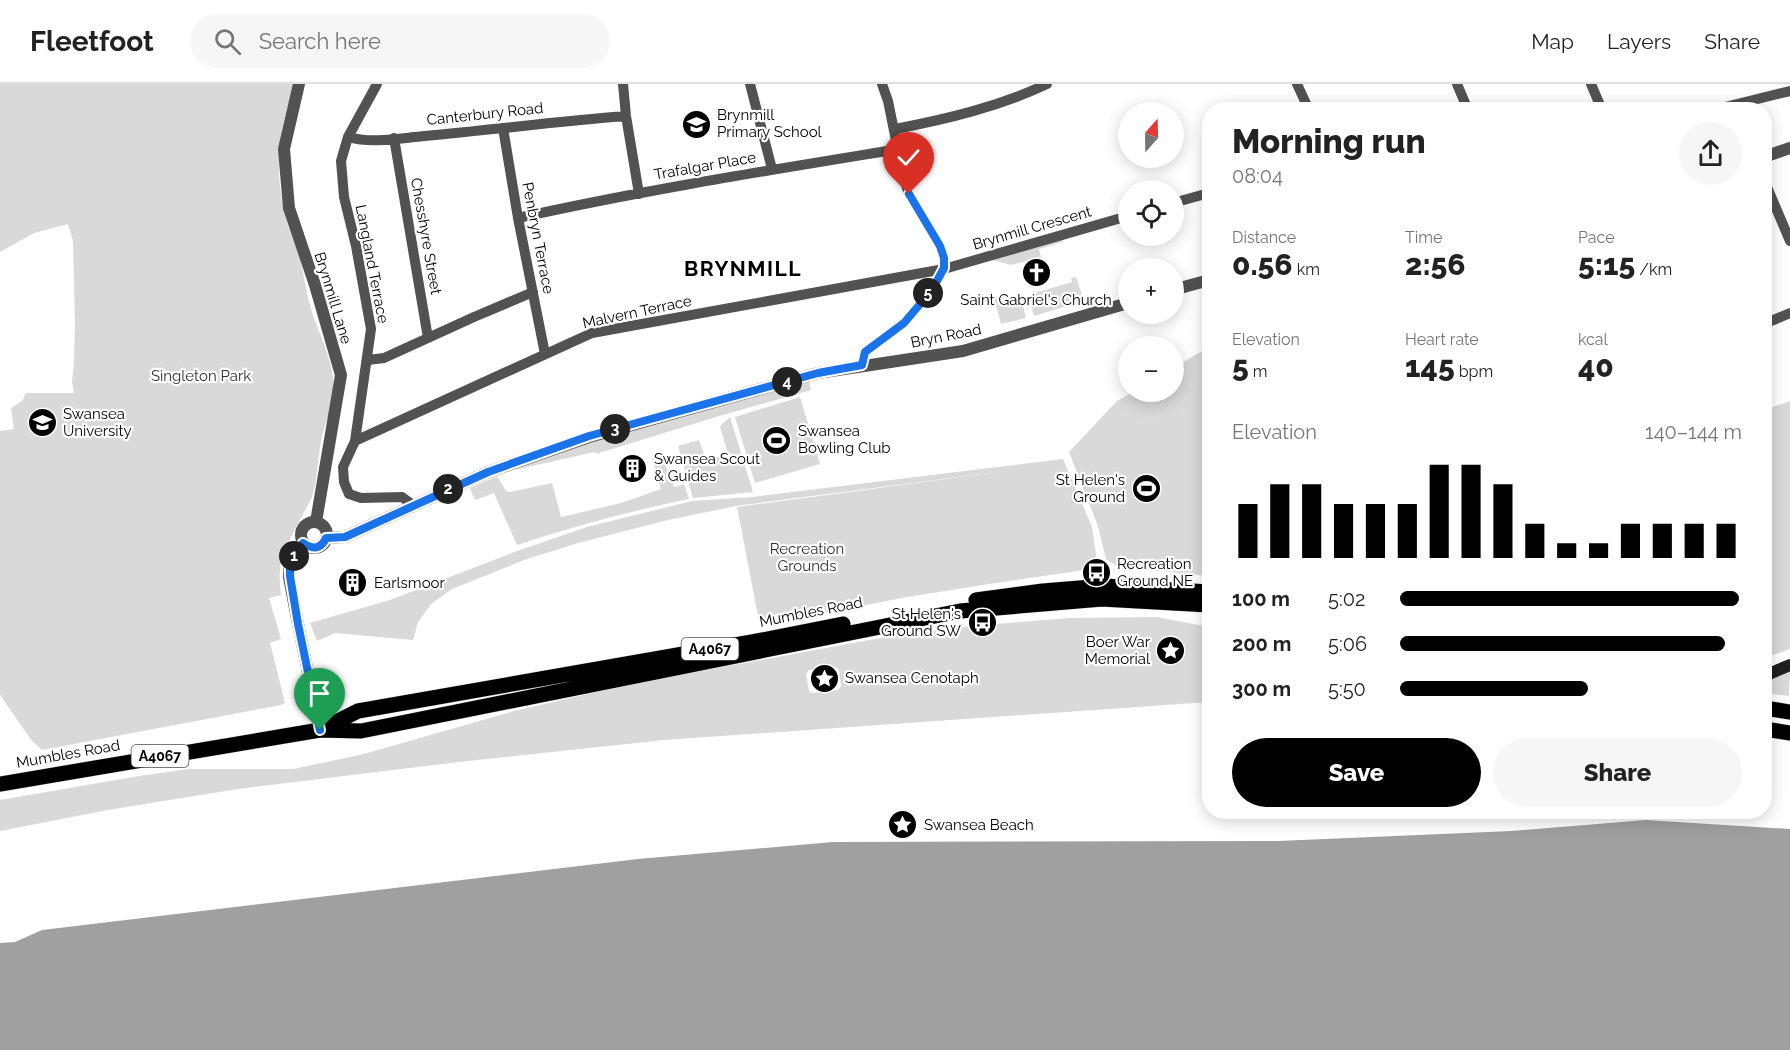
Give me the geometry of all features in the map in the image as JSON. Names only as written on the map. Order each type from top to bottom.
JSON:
[{"type":"main road","name":"Mumbles Road","points":[[0,784],[320,730],[361,731],[960,611],[1103,592],[1202,598]]},
{"type":"main road","points":[[1772,673],[1790,665]]},
{"type":"main road","points":[[1772,709],[1790,712]]},
{"type":"main road","points":[[1772,729],[1790,726]]},
{"type":"main road","points":[[1772,731],[1790,733]]},
{"type":"street","name":"Brynmill Lane","points":[[299,84],[284,149],[289,208],[315,285],[341,375],[316,522],[304,526],[301,531],[303,543],[290,560],[290,576],[298,624],[320,730]]},
{"type":"street","name":"Langland Terrace","points":[[377,84],[348,136],[341,161],[344,197],[356,246],[371,329],[355,441],[344,467],[344,482],[349,494],[361,498],[402,497],[413,505]]},
{"type":"street","points":[[623,84],[639,194]]},
{"type":"street","points":[[750,84],[772,169]]},
{"type":"street","points":[[862,365],[865,352],[904,323],[932,290],[944,268],[940,246],[909,194],[903,175],[895,129],[882,84]]},
{"type":"street","points":[[895,129],[949,119],[997,104],[1047,84]]},
{"type":"street","points":[[1297,84],[1305,102]]},
{"type":"street","points":[[1457,84],[1465,102]]},
{"type":"street","points":[[1591,84],[1599,102]]},
{"type":"street","points":[[1745,102],[1790,91]]},
{"type":"street","name":"Canterbury Road","points":[[348,136],[360,140],[394,138],[564,120],[626,116]]},
{"type":"street","name":"Penbryn Terrace","points":[[503,128],[545,354]]},
{"type":"street","name":"Chesshyre Street","points":[[394,138],[428,338]]},
{"type":"street","points":[[1772,154],[1790,148]]},
{"type":"street","name":"Trafalgar Place","points":[[518,218],[579,204],[772,169],[899,150]]},
{"type":"street","points":[[1184,200],[1202,195]]},
{"type":"street","points":[[1772,199],[1790,241]]},
{"type":"street","name":"Brynmill Crescent","points":[[944,268],[1118,219]]},
{"type":"street","name":"Malvern Terrace","points":[[355,441],[592,333],[944,268]]},
{"type":"street","points":[[1184,287],[1202,282]]},
{"type":"street","points":[[368,360],[384,358],[533,292]]},
{"type":"street","name":"Bryn Road","points":[[326,538],[345,537],[488,472],[589,436],[818,373],[963,351],[1118,306]]},
{"type":"street","points":[[1772,321],[1790,314]]},
{"type":"street","points":[[303,543],[317,548],[323,544],[326,531],[316,522]]},
{"type":"green space","name":"Singleton Park","points":[[0,84],[295,84],[281,136],[280,186],[309,301],[328,357],[334,393],[322,436],[313,494],[284,553],[280,572],[281,595],[269,598],[281,639],[270,643],[285,703],[281,705],[42,750],[32,741],[0,695],[0,431],[14,429],[11,408],[22,401],[26,393],[74,393],[72,381],[75,323],[73,241],[68,224],[34,233],[0,252]]},
{"type":"green space","points":[[1062,237],[1063,242],[1039,249],[1041,257],[1011,265],[989,259]]},
{"type":"green space","points":[[1076,277],[1084,301],[1034,316],[1028,295],[1072,282],[1071,278]]},
{"type":"green space","points":[[1004,295],[1006,302],[1021,298],[1026,318],[1001,324],[994,298]]},
{"type":"green space","name":"St Helen's Ground","points":[[1202,351],[1202,575],[1118,567],[1106,559],[1098,526],[1069,452],[1117,401],[1184,402],[1184,362]]},
{"type":"green space","points":[[809,381],[811,390],[596,454],[595,452],[514,470],[589,441]]},
{"type":"green space","name":"Swansea Bowling Club","points":[[800,397],[820,464],[755,483],[735,417]]},
{"type":"green space","points":[[1790,401],[1790,649],[1772,655],[1772,407]]},
{"type":"green space","points":[[730,417],[753,492],[693,498],[678,446],[699,440],[706,460],[728,454],[720,426]]},
{"type":"green space","points":[[662,456],[674,487],[684,484],[689,499],[602,519],[517,545],[494,493],[475,500],[470,488],[497,476],[506,491],[510,492],[552,483],[561,517],[621,503],[661,489],[652,459]]},
{"type":"green space","name":"Recreation Grounds","points":[[1063,459],[1092,527],[1098,568],[907,597],[760,626],[737,507],[1019,469],[736,506],[668,520],[578,543],[524,560],[452,589],[431,604],[418,622],[413,640],[335,633],[317,641],[310,623],[390,600],[587,527],[692,501],[752,497]]},
{"type":"green space","points":[[1157,617],[1202,626],[1202,702],[664,740],[238,789],[108,810],[0,831],[0,800],[189,769],[293,769],[364,754],[514,711],[631,684],[875,639],[971,626],[1070,618]],"holes":[[[836,667],[839,670],[841,686],[838,690],[812,693],[809,691],[806,674],[809,670]]]},
{"type":"green space","points":[[1790,671],[1789,696],[1772,694],[1772,679]]},
{"type":"shaded area","points":[[1646,820],[1790,829],[1790,1050],[0,1050],[0,943],[15,942],[42,930],[638,859],[833,842],[1278,841],[1511,831]]},
{"type":"place","name":"Brynmill Primary School","points":[[696,124]]},
{"type":"place","name":"Saint Gabriel's Church","points":[[1036,273]]},
{"type":"place","name":"Swansea University","points":[[42,423]]},
{"type":"place","name":"Swansea Bowling Club","points":[[777,440]]},
{"type":"place","name":"Swansea Scout & Guides","points":[[633,468]]},
{"type":"place","name":"St Helen's Ground","points":[[1146,489]]},
{"type":"place","name":"Recreation Ground NE","points":[[1096,573]]},
{"type":"place","name":"Earlsmoor","points":[[353,583]]},
{"type":"place","name":"St Helen's Ground SW","points":[[982,623]]},
{"type":"place","name":"Boer War Memorial","points":[[1171,651]]},
{"type":"place","name":"Swansea Cenotaph","points":[[824,678]]},
{"type":"place","name":"Swansea Beach","points":[[903,825]]},
{"type":"district","name":"BRYNMILL","points":[[743,269]]},
{"type":"route","points":[[320,730],[290,576],[290,560],[303,543],[317,548],[326,538],[345,537],[488,472],[589,436],[818,373],[862,365],[865,352],[904,323],[932,290],[944,268],[940,246],[909,194]]}]
